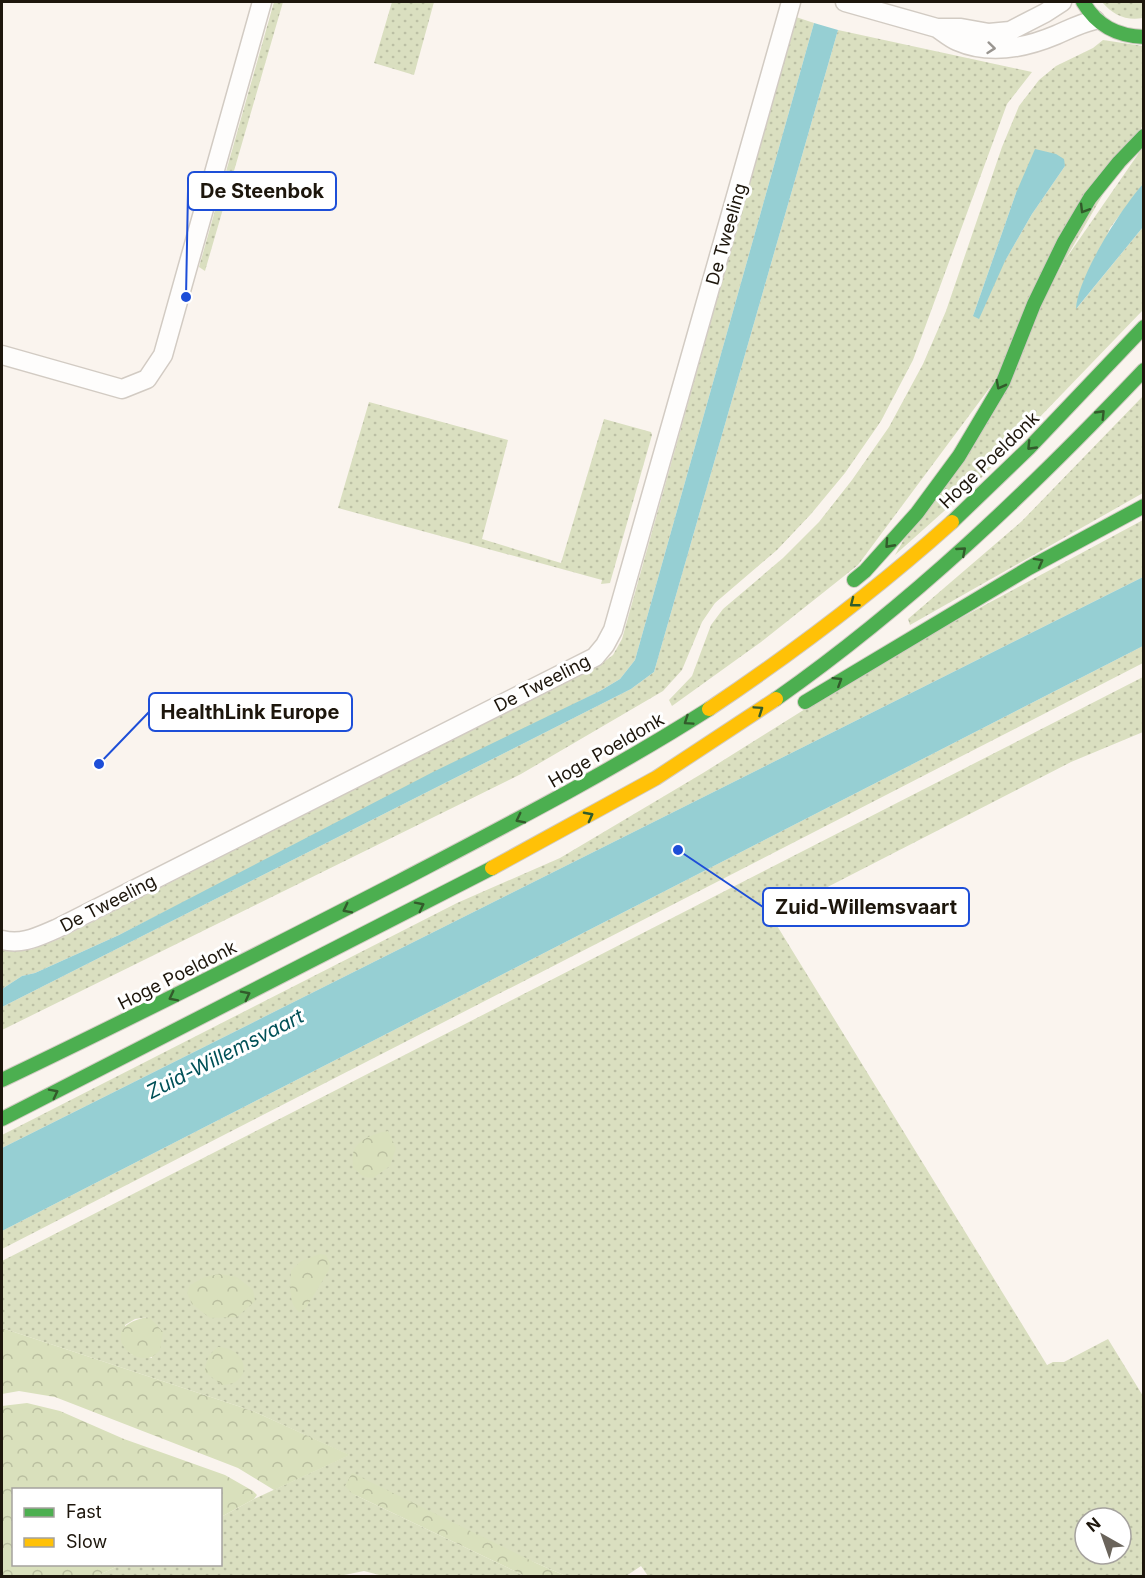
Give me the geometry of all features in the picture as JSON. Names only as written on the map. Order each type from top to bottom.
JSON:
[{"type":"main road","points":[[1083,2],[1095,20],[1110,31],[1127,37],[1143,37]]},
{"type":"main road","points":[[847,586],[865,571],[917,513],[959,456],[1003,382],[1035,304],[1064,242],[1090,198],[1143,136]]},
{"type":"main road","name":"Hoge Poeldonk","points":[[2,1080],[277,945],[542,807],[659,740],[737,689],[796,649],[881,582],[990,487],[1143,327]]},
{"type":"main road","points":[[2,1119],[456,887],[635,791],[711,743],[808,676],[901,603],[963,550],[1008,509],[1143,370]]},
{"type":"main road","points":[[798,706],[1029,568],[1143,506]]},
{"type":"main road","points":[[737,689],[777,645]]},
{"type":"main road","points":[[711,743],[740,737]]},
{"type":"street","points":[[2,355],[122,388],[147,380],[163,355],[262,2]]},
{"type":"street","name":"De Tweeling","points":[[2,940],[12,943],[29,941],[56,929],[595,657],[613,630],[792,2]]},
{"type":"street","points":[[845,2],[937,28],[961,28],[989,33],[1010,31],[1046,13],[1062,2]]},
{"type":"street","points":[[937,28],[957,41],[988,49],[1015,49],[1055,36],[1082,22],[1095,20]]},
{"type":"green space","points":[[274,2],[283,2],[205,271],[199,267]]},
{"type":"green space","points":[[392,2],[434,2],[414,75],[374,63]]},
{"type":"green space","points":[[1102,2],[1143,2],[1143,18],[1131,19],[1120,16]]},
{"type":"green space","points":[[796,17],[814,23],[635,660],[620,679],[119,935],[35,973],[22,976],[2,989],[2,949],[30,950],[59,939],[601,664],[613,655],[622,639]]},
{"type":"green space","points":[[838,30],[1032,72],[1007,104],[913,360],[881,421],[845,473],[811,514],[777,550],[715,603],[702,622],[682,670],[663,691],[521,774],[2,1030],[2,1007],[631,689],[654,672]]},
{"type":"green space","points":[[1103,40],[1143,46],[1143,125],[997,378],[858,565],[761,642],[672,706],[669,700],[692,676],[711,625],[723,609],[783,558],[819,522],[889,427],[923,364],[946,311],[1002,147],[1019,106],[1039,80],[1056,66],[1093,48]],"holes":[[[1065,166],[1032,214],[973,316],[1016,193]]]},
{"type":"green space","points":[[1143,147],[1143,184],[1110,228],[1077,308],[1143,227],[1143,310],[981,478],[895,555],[1056,273]]},
{"type":"green space","points":[[1143,396],[1143,493],[910,625],[908,619],[1022,521]]},
{"type":"green space","points":[[369,402],[508,440],[482,539],[561,563],[604,419],[651,432],[610,583],[601,584],[602,580],[338,508]]},
{"type":"green space","points":[[1143,520],[1143,577],[2,1148],[2,1135],[457,903],[560,858],[703,773],[890,656]]},
{"type":"green space","points":[[1143,646],[1143,663],[2,1249],[2,1231]]},
{"type":"green space","points":[[1143,677],[1143,732],[1071,762],[771,916],[1047,1365],[1053,1362],[1064,1362],[1108,1339],[1143,1396],[1143,1576],[648,1576],[641,1566],[626,1576],[566,1576],[353,1494],[525,1576],[383,1576],[364,1571],[339,1576],[97,1576],[118,1566],[222,1566],[222,1516],[349,1455],[253,1411],[2,1328],[2,1261]],"holes":[[[149,1317],[152,1358],[131,1354],[125,1325],[135,1319]]]},
{"type":"green space","points":[[388,1131],[396,1148],[390,1166],[373,1178],[364,1177],[353,1168],[355,1149],[367,1138]]},
{"type":"green space","points":[[320,1254],[326,1255],[330,1263],[329,1270],[306,1308],[299,1312],[291,1299],[291,1271],[301,1261]]},
{"type":"green space","points":[[219,1274],[237,1277],[253,1290],[255,1301],[237,1317],[210,1318],[192,1304],[187,1293],[190,1285],[205,1277]]},
{"type":"green space","points":[[149,1317],[163,1332],[160,1350],[149,1358],[140,1358],[125,1349],[121,1342],[121,1334],[125,1327],[134,1321]]},
{"type":"green space","points":[[2,1328],[253,1411],[350,1455],[274,1490],[238,1468],[55,1397],[19,1391],[2,1394]]},
{"type":"green space","points":[[218,1347],[236,1353],[244,1366],[239,1379],[232,1383],[222,1385],[205,1372],[208,1358]]},
{"type":"green space","points":[[27,1403],[60,1411],[124,1439],[225,1475],[257,1495],[254,1499],[222,1516],[222,1488],[12,1488],[12,1566],[118,1566],[97,1576],[2,1576],[2,1406]]},
{"type":"green space","points":[[352,1473],[566,1576],[525,1576],[353,1494],[345,1486]]},
{"type":"water","points":[[814,23],[838,30],[654,672],[631,689],[2,1007],[2,989],[22,976],[35,973],[119,935],[433,772],[600,691],[620,679],[635,660]]},
{"type":"water","points":[[1035,149],[1056,154],[1064,159],[1065,166],[1032,214],[1005,261],[979,319],[973,316],[1016,193]]},
{"type":"water","points":[[1143,184],[1143,227],[1076,309],[1078,296],[1092,262],[1113,225]]},
{"type":"water","points":[[1143,577],[1143,646],[2,1231],[2,1148]]},
{"type":"traffic: fast","points":[[1083,2],[1095,17],[1109,28],[1117,32],[1144,37]]},
{"type":"traffic: fast","points":[[854,580],[865,571],[917,513],[959,456],[1003,382],[1034,304],[1064,242],[1090,198],[1144,136]]},
{"type":"traffic: fast","points":[[952,522],[1029,448],[1144,327]]},
{"type":"traffic: fast","points":[[776,699],[826,663],[922,585],[968,544],[1057,459],[1144,370]]},
{"type":"traffic: fast","points":[[805,702],[1029,568],[1144,506]]},
{"type":"traffic: fast","points":[[2,1080],[202,982],[518,819],[595,777],[709,709]]},
{"type":"traffic: fast","points":[[2,1119],[492,868]]},
{"type":"traffic: slow","points":[[709,709],[834,620],[952,522]]},
{"type":"traffic: slow","points":[[492,868],[656,778],[776,699]]},
{"type":"place","name":"De Steenbok","points":[[186,297]]},
{"type":"place","name":"HealthLink Europe","points":[[99,764]]},
{"type":"place","name":"Zuid-Willemsvaart","points":[[678,850]]}]
